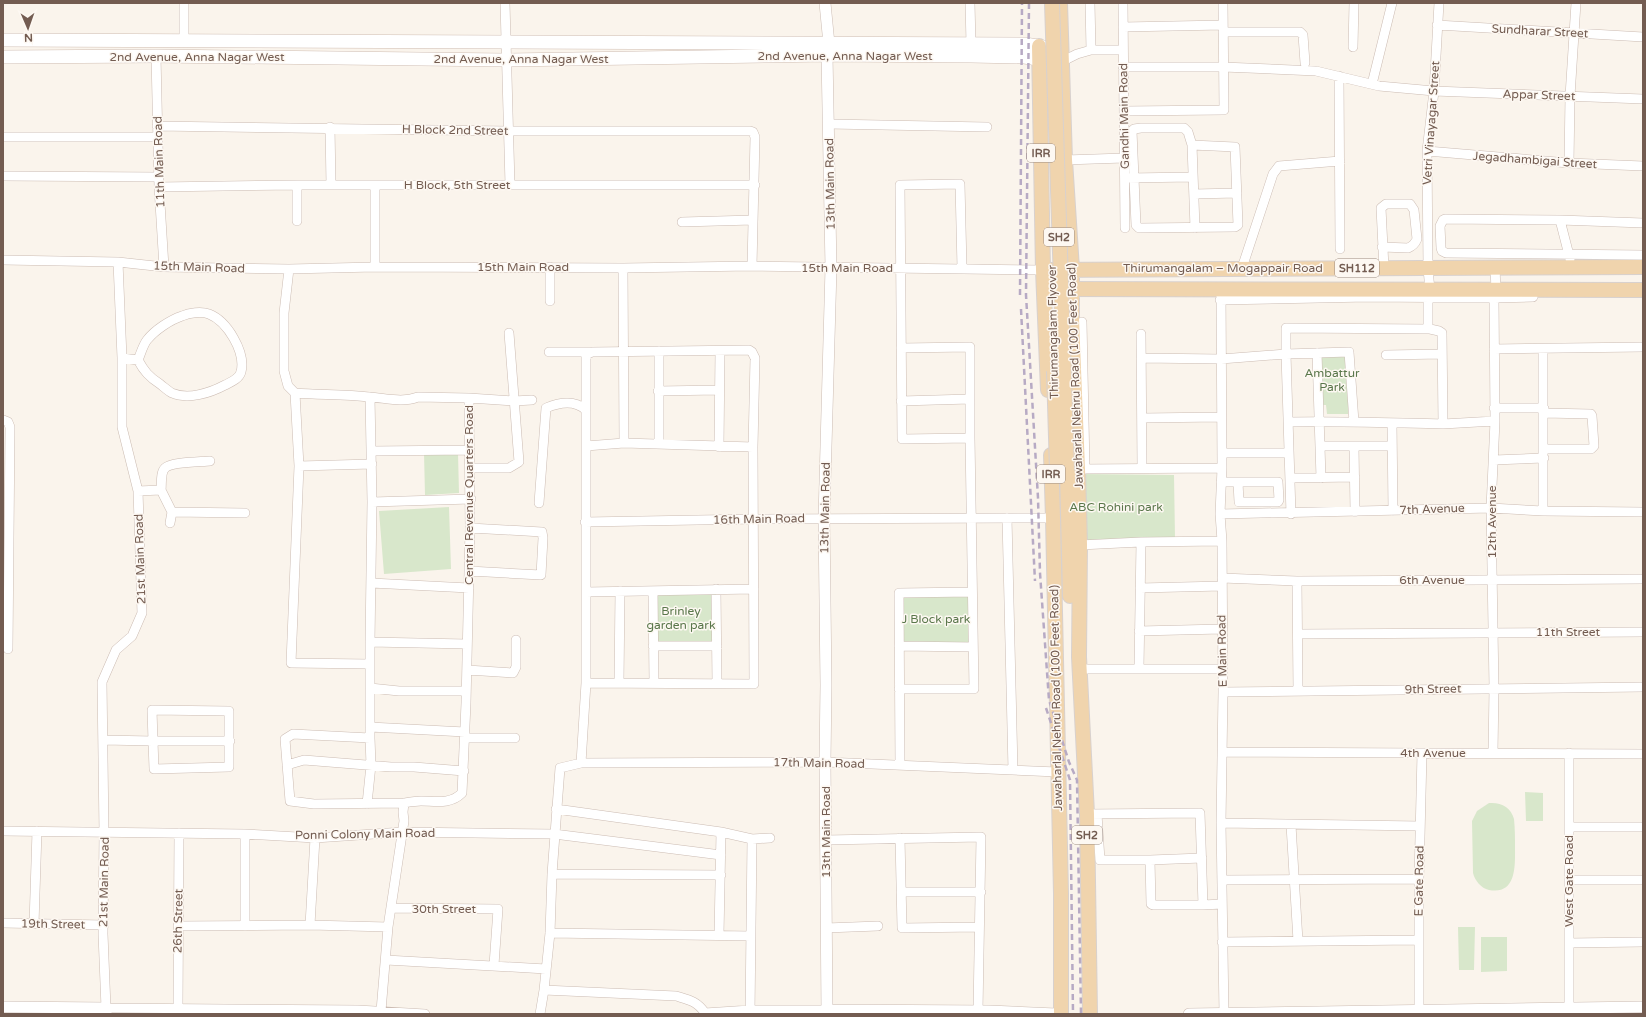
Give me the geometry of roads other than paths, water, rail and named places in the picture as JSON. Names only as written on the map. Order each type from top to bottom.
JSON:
[{"type":"main road","name":"Thirumangalam Flyover","points":[[1045,3],[1072,470],[1061,641],[1055,659]]},
{"type":"main road","name":"Thirumangalam Flyover","points":[[1052,3],[1072,470],[1072,645],[1079,663]]},
{"type":"main road","name":"Jawaharlal Nehru Road (100 Feet Road)","points":[[1060,3],[1065,160],[1072,269],[1072,470],[1080,545],[1079,663],[1092,814],[1090,1014]]},
{"type":"main road","name":"2nd Avenue, Anna Nagar West","points":[[3,40],[506,43],[828,50],[1024,57],[1039,53]]},
{"type":"main road","name":"2nd Avenue, Anna Nagar West","points":[[3,57],[156,56],[505,60],[971,44],[1025,44],[1039,53]]},
{"type":"main road","name":"Jawaharlal Nehru Road (100 Feet Road)","points":[[1039,53],[1043,270],[1053,518],[1062,1014]]},
{"type":"main road","points":[[1039,53],[1061,57]]},
{"type":"main road","name":"Thirumangalam – Mogappair Road","points":[[1043,270],[1495,267],[1570,260],[1643,267]]},
{"type":"main road","name":"Thirumangalam – Mogappair Road","points":[[1044,289],[1137,290],[1221,294],[1541,294],[1643,290]]},
{"type":"main road","points":[[1046,348],[1073,348]]},
{"type":"street","points":[[184,3],[184,40]]},
{"type":"street","points":[[505,3],[505,60],[510,185]]},
{"type":"street","name":"13th Main Road","points":[[825,3],[828,50],[831,268],[824,518],[827,1012]]},
{"type":"street","points":[[970,3],[971,44]]},
{"type":"street","points":[[1090,3],[1092,50]]},
{"type":"street","name":"Gandhi Main Road","points":[[1123,3],[1125,228]]},
{"type":"street","points":[[1124,111],[1224,110],[1223,3]]},
{"type":"street","points":[[1353,47],[1354,3]]},
{"type":"street","points":[[1372,84],[1392,3]]},
{"type":"street","name":"Vetri Vinayagar Street","points":[[1428,329],[1427,151],[1434,91],[1439,3]]},
{"type":"street","points":[[1569,163],[1570,96],[1576,3]]},
{"type":"street","name":"Sundharar Street","points":[[1437,25],[1643,37]]},
{"type":"street","points":[[1123,27],[1300,32],[1303,35],[1304,62]]},
{"type":"street","points":[[1061,57],[1092,50],[1123,50]]},
{"type":"street","name":"11th Main Road","points":[[156,56],[157,137],[164,267]]},
{"type":"street","name":"Appar Street","points":[[1123,67],[1223,67],[1316,71],[1372,84],[1434,91],[1643,99]]},
{"type":"street","points":[[1339,76],[1340,249]]},
{"type":"street","points":[[829,124],[987,127]]},
{"type":"street","name":"H Block 2nd Street","points":[[157,126],[508,131],[746,130],[753,132],[755,137],[755,185]]},
{"type":"street","points":[[330,128],[331,185]]},
{"type":"street","points":[[1192,145],[1235,147],[1238,225],[1235,227],[1195,228],[1139,228],[1136,225],[1132,131],[1134,129],[1184,128],[1188,132],[1192,145],[1195,228]]},
{"type":"street","points":[[3,137],[157,137]]},
{"type":"street","name":"Jegadhambigai Street","points":[[1427,151],[1569,163],[1643,166]]},
{"type":"street","points":[[1065,160],[1124,158]]},
{"type":"street","points":[[1242,268],[1276,168],[1279,166],[1340,161]]},
{"type":"street","points":[[3,176],[159,177]]},
{"type":"street","points":[[1125,177],[1193,177]]},
{"type":"street","points":[[962,268],[960,184],[900,185],[902,439],[970,438]]},
{"type":"street","points":[[296,185],[297,221]]},
{"type":"street","name":"H Block, 5th Street","points":[[159,187],[296,185],[755,185]]},
{"type":"street","points":[[375,185],[375,267]]},
{"type":"street","points":[[752,266],[755,185]]},
{"type":"street","points":[[1194,194],[1237,193]]},
{"type":"street","points":[[1382,248],[1412,247],[1416,239],[1414,210],[1410,204],[1386,204],[1381,208],[1382,248],[1384,268]]},
{"type":"street","points":[[1414,217],[1427,218]]},
{"type":"street","points":[[1643,223],[1560,220],[1445,219],[1440,226],[1441,248],[1442,251],[1446,253],[1570,260],[1643,255]]},
{"type":"street","points":[[682,222],[753,220]]},
{"type":"street","points":[[1560,220],[1570,260]]},
{"type":"street","points":[[1428,247],[1441,248]]},
{"type":"street","name":"15th Main Road","points":[[3,260],[118,262],[164,267],[289,269],[375,267],[623,268],[752,266],[1043,270]]},
{"type":"street","name":"21st Main Road","points":[[106,1011],[102,682],[116,650],[132,636],[142,613],[138,491],[122,427],[122,358],[118,262]]},
{"type":"street","name":"12th Avenue","points":[[1493,753],[1494,632],[1491,508],[1495,421],[1495,267]]},
{"type":"street","points":[[550,268],[550,301]]},
{"type":"street","points":[[623,268],[624,444]]},
{"type":"street","points":[[289,269],[284,313],[284,371],[288,386],[295,393],[299,466],[291,663],[370,664]]},
{"type":"street","name":"E Main Road","points":[[1221,294],[1222,468],[1220,514],[1222,541],[1223,692],[1221,823],[1224,1013]]},
{"type":"street","points":[[1541,294],[1643,295]]},
{"type":"street","points":[[196,313],[208,314],[220,321],[234,338],[238,346],[241,360],[240,372],[236,379],[222,387],[197,395],[183,396],[171,393],[144,372],[138,360],[147,340],[170,321],[183,315],[196,313]]},
{"type":"street","points":[[1082,322],[1072,470],[1222,468]]},
{"type":"street","points":[[1291,514],[1286,328],[1428,329],[1439,331],[1442,333],[1443,424]]},
{"type":"street","points":[[471,468],[509,468],[519,462],[509,333]]},
{"type":"street","points":[[1141,334],[1142,468]]},
{"type":"street","points":[[899,689],[974,689],[970,347],[901,348]]},
{"type":"street","points":[[1494,349],[1643,347]]},
{"type":"street","points":[[1543,349],[1544,511]]},
{"type":"street","points":[[549,352],[749,350],[754,353],[755,356],[753,447],[754,684],[586,682]]},
{"type":"street","points":[[719,447],[720,351]]},
{"type":"street","points":[[581,763],[586,682],[586,358],[587,354],[590,352]]},
{"type":"street","points":[[658,352],[659,444]]},
{"type":"street","points":[[1141,358],[1221,359],[1286,354],[1349,352],[1354,422]]},
{"type":"street","points":[[1316,353],[1320,421],[1321,478]]},
{"type":"street","points":[[1386,355],[1442,354]]},
{"type":"street","points":[[122,358],[138,360]]},
{"type":"street","points":[[658,392],[719,390]]},
{"type":"street","name":"Central Revenue Quarters Road","points":[[295,393],[370,397],[393,400],[410,400],[418,397],[469,398],[471,499],[464,771],[462,793],[458,797],[441,803],[422,801],[404,802]]},
{"type":"street","points":[[367,804],[371,765],[370,642],[372,451],[370,397]]},
{"type":"street","points":[[469,398],[514,401],[532,400]]},
{"type":"street","points":[[901,401],[970,400]]},
{"type":"street","points":[[539,503],[546,408],[560,402],[580,405],[586,410]]},
{"type":"street","points":[[1494,408],[1591,414],[1594,446],[1591,449],[1544,453],[1494,460]]},
{"type":"street","points":[[1142,418],[1221,417]]},
{"type":"street","points":[[3,420],[10,424],[6,503],[8,649]]},
{"type":"street","points":[[1288,422],[1320,421],[1443,424],[1495,421]]},
{"type":"street","points":[[1392,423],[1393,511]]},
{"type":"street","points":[[586,446],[659,444],[753,447]]},
{"type":"street","points":[[1321,446],[1392,446]]},
{"type":"street","points":[[1354,446],[1355,512]]},
{"type":"street","points":[[372,451],[470,450]]},
{"type":"street","points":[[1222,453],[1289,453]]},
{"type":"street","points":[[170,523],[172,512],[161,490],[162,473],[165,468],[172,465],[210,461]]},
{"type":"street","points":[[299,466],[372,464]]},
{"type":"street","points":[[1290,478],[1355,477]]},
{"type":"street","points":[[1221,482],[1238,482],[1278,482],[1279,500],[1271,502],[1239,502],[1238,482]]},
{"type":"street","points":[[138,491],[161,490]]},
{"type":"street","points":[[372,502],[471,499]]},
{"type":"street","points":[[1271,502],[1272,514]]},
{"type":"street","name":"7th Avenue","points":[[1220,514],[1291,514],[1491,508],[1544,511],[1643,512]]},
{"type":"street","points":[[172,512],[245,513]]},
{"type":"street","name":"16th Main Road","points":[[585,522],[824,518],[1053,518]]},
{"type":"street","points":[[1007,518],[1014,770]]},
{"type":"street","points":[[469,571],[541,574],[543,538],[542,532],[470,528]]},
{"type":"street","points":[[1080,545],[1141,542],[1222,541]]},
{"type":"street","points":[[1139,668],[1141,542]]},
{"type":"street","points":[[1297,580],[1298,691]]},
{"type":"street","name":"6th Avenue","points":[[1140,588],[1222,582],[1297,580],[1643,580]]},
{"type":"street","points":[[371,584],[469,588]]},
{"type":"street","points":[[586,592],[754,588]]},
{"type":"street","points":[[716,589],[717,684]]},
{"type":"street","points":[[619,683],[620,591]]},
{"type":"street","points":[[653,591],[654,683]]},
{"type":"street","points":[[900,765],[899,593],[972,592]]},
{"type":"street","points":[[1139,631],[1222,629]]},
{"type":"street","name":"11th Street","points":[[1298,634],[1643,632]]},
{"type":"street","points":[[467,670],[513,673],[516,667],[516,640]]},
{"type":"street","points":[[370,642],[467,644]]},
{"type":"street","points":[[653,646],[717,646]]},
{"type":"street","points":[[899,646],[974,647]]},
{"type":"street","points":[[1079,663],[1139,668],[1222,669]]},
{"type":"street","name":"9th Street","points":[[1223,692],[1643,687]]},
{"type":"street","points":[[370,688],[399,691],[466,688]]},
{"type":"street","points":[[152,710],[229,711],[230,767],[154,769],[153,741],[152,710]]},
{"type":"street","points":[[370,727],[515,738]]},
{"type":"street","points":[[370,738],[293,734],[285,739],[290,801],[314,804],[404,802],[403,832],[388,927],[381,1011]]},
{"type":"street","points":[[103,740],[230,741]]},
{"type":"street","name":"4th Avenue","points":[[1222,752],[1643,754]]},
{"type":"street","name":"E Gate Road","points":[[1419,1010],[1418,940],[1422,753]]},
{"type":"street","name":"West Gate Road","points":[[1569,753],[1569,1008]]},
{"type":"street","points":[[287,765],[304,760],[464,771]]},
{"type":"street","name":"17th Main Road","points":[[556,809],[560,768],[581,763],[825,762],[1057,772]]},
{"type":"street","points":[[540,1014],[550,933],[556,809],[721,832],[752,839],[770,838]]},
{"type":"street","points":[[1202,858],[1100,860],[1092,814],[1200,813],[1202,858],[1203,905]]},
{"type":"street","points":[[1221,823],[1420,826]]},
{"type":"street","points":[[1292,825],[1298,941]]},
{"type":"street","points":[[1569,827],[1643,827]]},
{"type":"street","name":"Ponni Colony Main Road","points":[[3,831],[245,834],[315,838],[403,832],[554,834],[721,855]]},
{"type":"street","points":[[34,924],[37,831]]},
{"type":"street","points":[[719,935],[721,832]]},
{"type":"street","name":"26th Street","points":[[178,1008],[179,833]]},
{"type":"street","points":[[245,834],[245,926]]},
{"type":"street","points":[[826,840],[981,837],[979,927],[985,1012]]},
{"type":"street","points":[[310,925],[315,838]]},
{"type":"street","points":[[900,838],[902,928],[979,927]]},
{"type":"street","points":[[750,1012],[752,839]]},
{"type":"street","points":[[1150,860],[1151,904],[1222,904]]},
{"type":"street","points":[[552,874],[721,875]]},
{"type":"street","points":[[1222,880],[1419,880]]},
{"type":"street","points":[[1569,880],[1643,880]]},
{"type":"street","points":[[901,892],[980,892]]},
{"type":"street","name":"30th Street","points":[[391,908],[498,909],[494,966]]},
{"type":"street","name":"19th Street","points":[[3,923],[104,925]]},
{"type":"street","points":[[178,926],[310,925],[388,927]]},
{"type":"street","points":[[826,928],[878,926]]},
{"type":"street","points":[[550,933],[751,936]]},
{"type":"street","points":[[1222,942],[1418,940]]},
{"type":"street","points":[[1569,943],[1643,942]]},
{"type":"street","points":[[386,960],[546,969]]},
{"type":"street","points":[[544,990],[676,996],[695,1001],[700,1006],[704,1014],[750,1012],[985,1012],[1056,1014]]},
{"type":"street","points":[[3,1007],[106,1011],[178,1008],[358,1012],[381,1011],[425,1014]]},
{"type":"street","points":[[1189,1014],[1419,1010],[1495,1012],[1569,1008],[1643,1007]]},
{"type":"railway","points":[[1020,295],[1022,3]]},
{"type":"railway","points":[[1029,3],[1026,295],[1038,498],[1040,573],[1049,700],[1069,762],[1077,780],[1081,1014]]},
{"type":"railway","points":[[1021,309],[1035,581]]},
{"type":"railway","points":[[1046,708],[1070,780],[1073,1014]]},
{"type":"park label","name":"Ambattur Park","points":[[1332,380]]},
{"type":"park label","name":"ABC Rohini park","points":[[1116,507]]},
{"type":"park label","name":"Brinley garden park","points":[[681,618]]},
{"type":"park label","name":"J Block park","points":[[936,619]]}]
